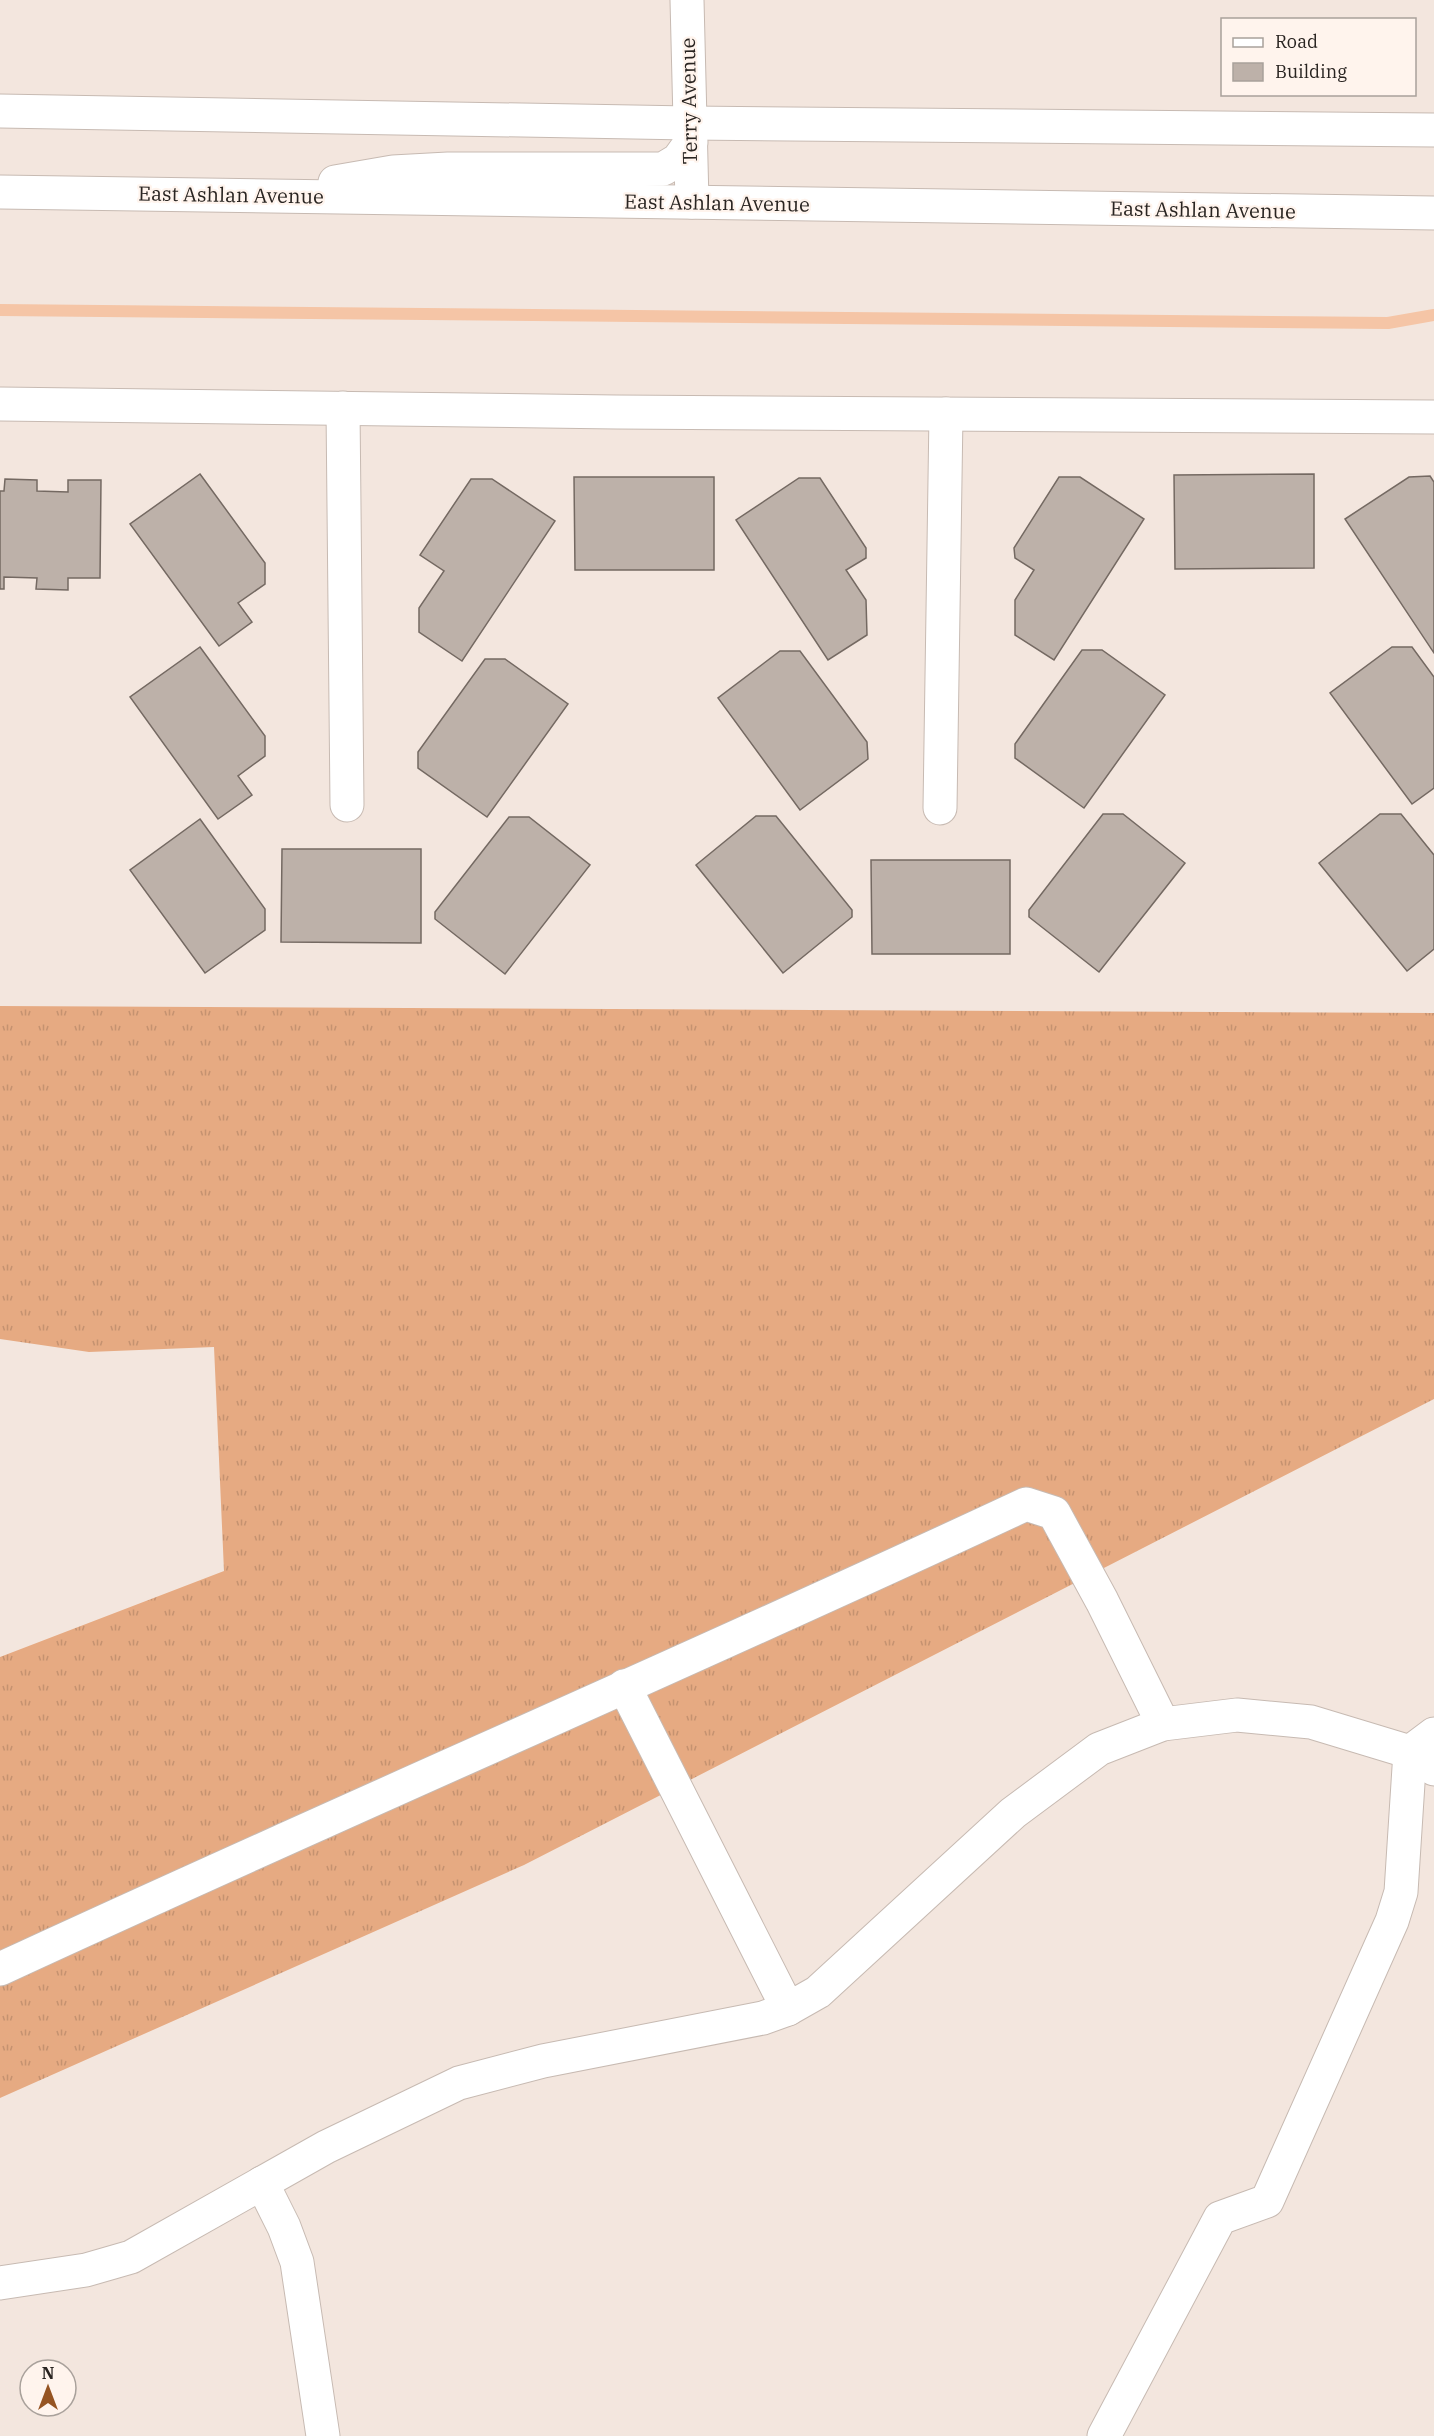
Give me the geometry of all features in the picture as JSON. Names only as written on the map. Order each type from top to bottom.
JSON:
[{"type":"street","name":"Terry Avenue","points":[[687,0],[692,202]]},
{"type":"street","points":[[0,111],[690,132],[1434,130]]},
{"type":"street","points":[[260,195],[393,172],[448,169],[663,169],[678,160],[690,132]]},
{"type":"street","name":"East Ashlan Avenue","points":[[0,192],[1434,213]]},
{"type":"street","points":[[0,404],[1434,417]]},
{"type":"street","points":[[344,408],[347,805]]},
{"type":"street","points":[[940,808],[946,414]]},
{"type":"street","points":[[0,1969],[624,1686],[871,1577],[1026,1504],[1054,1513],[1102,1601],[1162,1724]]},
{"type":"street","points":[[624,1686],[788,2009]]},
{"type":"street","points":[[0,2283],[86,2270],[131,2257],[326,2147],[459,2083],[543,2061],[763,2018],[788,2009],[818,1992],[1013,1813],[1099,1749],[1162,1724],[1237,1715],[1311,1722],[1426,1752],[1401,1892],[1392,1921],[1267,2201],[1220,2218],[1104,2436]]},
{"type":"street","points":[[262,2182],[284,2227],[297,2262],[323,2436]]},
{"type":"green space","points":[[0,1006],[1434,1013],[1434,1399],[524,1865],[0,2098],[0,1657],[224,1571],[214,1347],[89,1352],[0,1339]]},
{"type":"building","points":[[200,474],[265,563],[265,584],[238,603],[252,622],[219,646],[130,524]]},
{"type":"building","points":[[1314,474],[1314,568],[1175,569],[1174,475]]},
{"type":"building","points":[[1430,476],[1434,482],[1434,653],[1345,519],[1409,477]]},
{"type":"building","points":[[574,477],[714,477],[714,570],[575,570]]},
{"type":"building","points":[[1059,477],[1080,477],[1144,519],[1054,660],[1015,635],[1015,600],[1034,570],[1015,558],[1014,548]]},
{"type":"building","points":[[799,478],[820,478],[866,548],[866,558],[846,570],[866,600],[867,635],[828,660],[736,520]]},
{"type":"building","points":[[5,479],[37,480],[37,491],[68,492],[68,480],[101,480],[100,578],[68,578],[68,590],[36,589],[37,578],[4,577],[4,589],[0,589],[0,491],[4,491]]},
{"type":"building","points":[[471,479],[492,479],[555,521],[462,661],[419,632],[419,608],[444,571],[420,555]]},
{"type":"building","points":[[200,647],[265,736],[265,756],[238,776],[252,795],[218,819],[130,697]]},
{"type":"building","points":[[1392,647],[1412,647],[1434,677],[1434,788],[1412,804],[1330,693]]},
{"type":"building","points":[[1082,650],[1102,650],[1165,695],[1084,808],[1015,758],[1015,744]]},
{"type":"building","points":[[780,651],[800,651],[867,742],[868,759],[800,810],[718,698]]},
{"type":"building","points":[[485,659],[505,659],[568,704],[487,817],[418,768],[418,752]]},
{"type":"building","points":[[1103,814],[1123,814],[1185,863],[1099,972],[1029,917],[1029,910]]},
{"type":"building","points":[[1380,814],[1401,814],[1434,855],[1434,949],[1407,971],[1319,863]]},
{"type":"building","points":[[756,816],[776,816],[852,910],[852,917],[783,973],[696,865]]},
{"type":"building","points":[[509,817],[529,817],[590,865],[505,974],[435,919],[435,912]]},
{"type":"building","points":[[200,819],[265,909],[265,930],[205,973],[130,870]]},
{"type":"building","points":[[282,849],[421,849],[421,943],[281,942]]},
{"type":"building","points":[[871,860],[1010,860],[1010,954],[872,954]]},
{"type":"waterway","points":[[0,310],[1388,323],[1434,315]]}]
